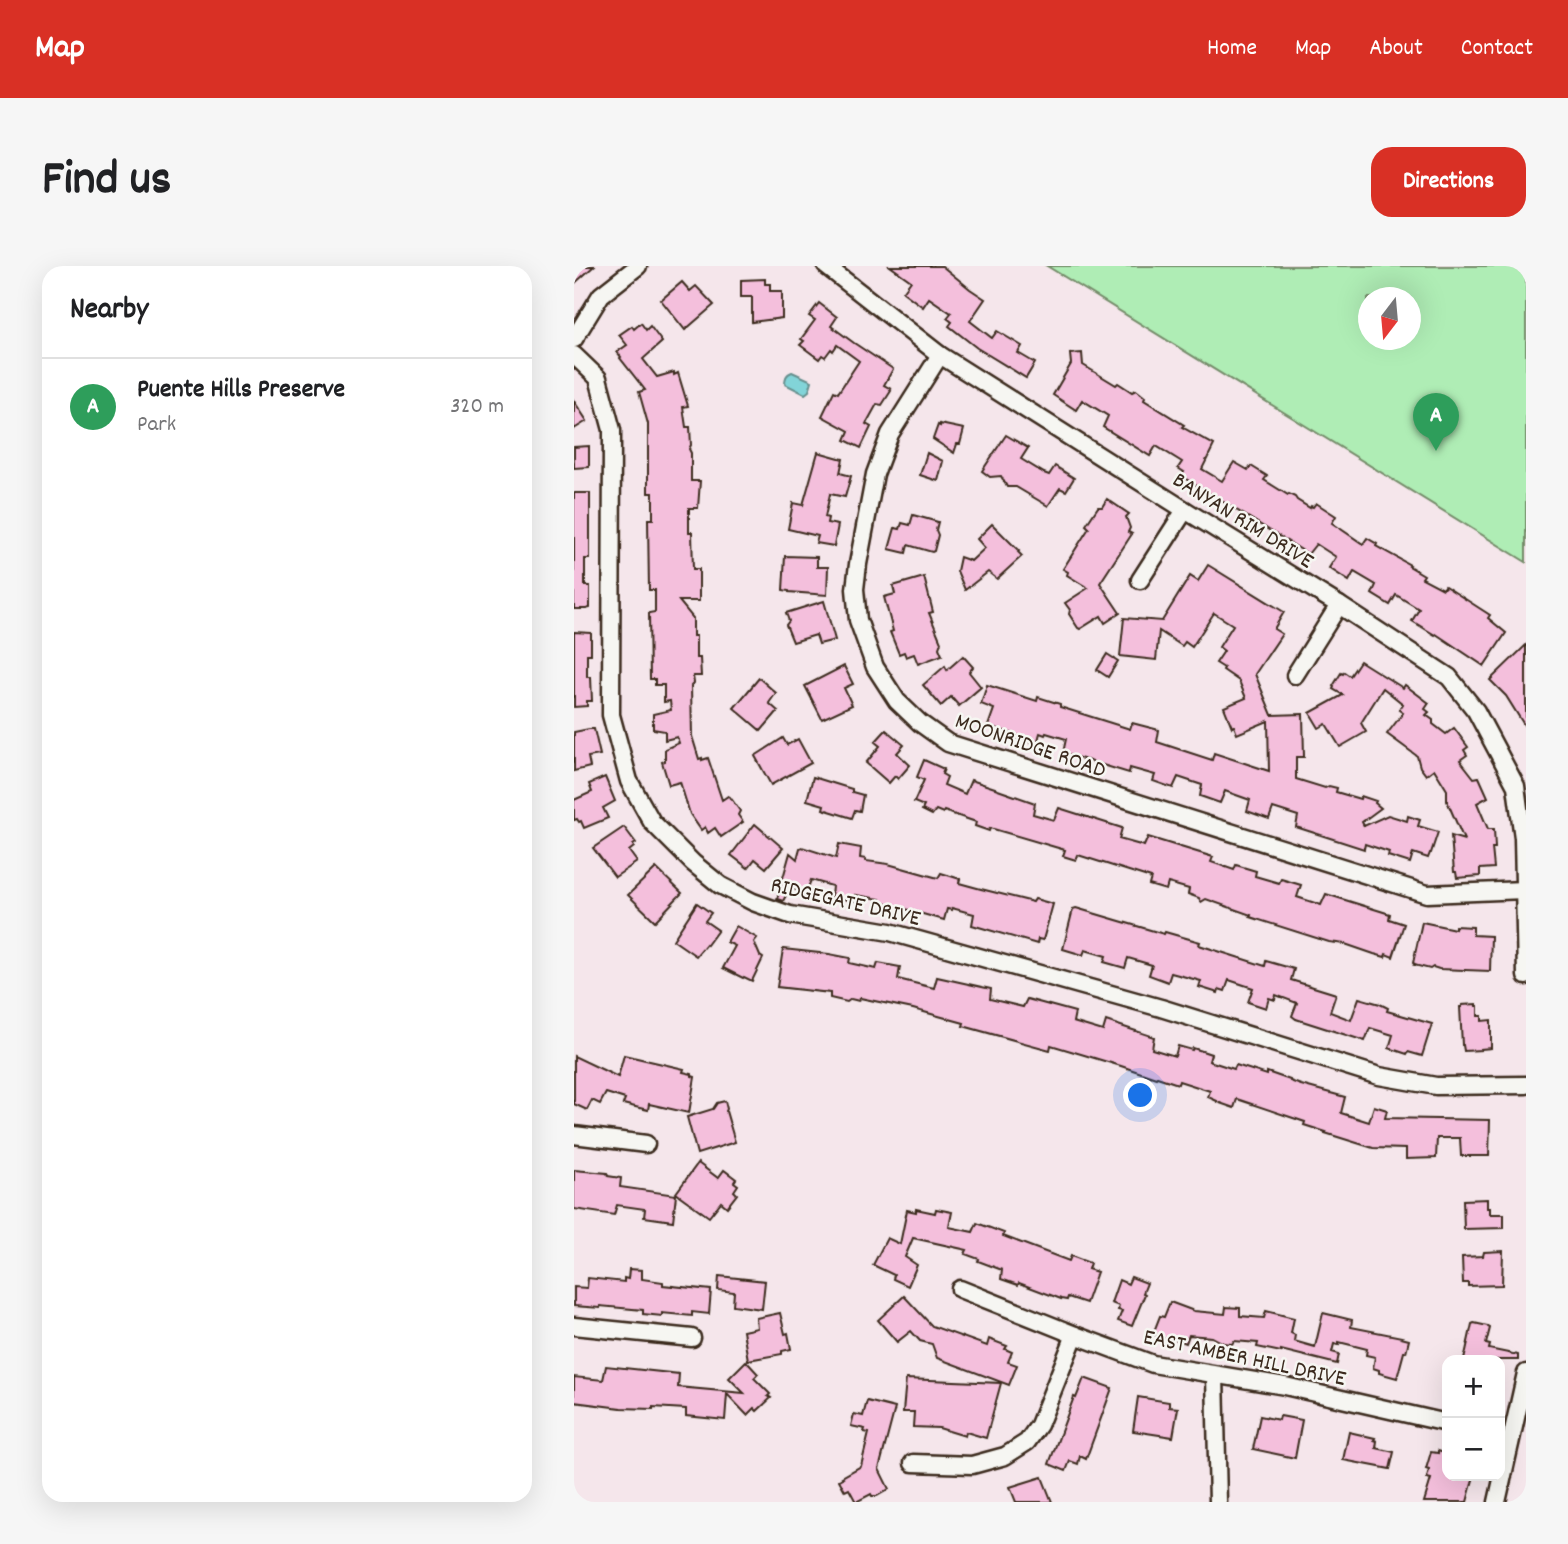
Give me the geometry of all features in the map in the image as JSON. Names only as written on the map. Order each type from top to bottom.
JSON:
[{"type":"street","points":[[574,339],[601,295],[638,266]]},
{"type":"street","name":"BANYAN RIM DRIVE","points":[[826,266],[940,355],[1449,677],[1476,711],[1517,786],[1523,838],[1526,976]]},
{"type":"street","name":"RIDGEGATE DRIVE","points":[[574,355],[598,379],[612,430],[611,715],[629,781],[652,822],[720,886],[753,902],[790,915],[890,932],[1161,1008],[1379,1076],[1436,1086],[1526,1085]]},
{"type":"street","name":"MOONRIDGE ROAD","points":[[940,355],[890,434],[875,474],[855,589],[858,620],[875,667],[897,701],[920,723],[948,743],[1427,894],[1524,890]]},
{"type":"street","points":[[1140,580],[1185,510]]},
{"type":"street","points":[[1295,675],[1339,605]]},
{"type":"street","points":[[574,1135],[646,1144]]},
{"type":"street","name":"EAST AMBER HILL DRIVE","points":[[960,1289],[1153,1364],[1285,1385],[1442,1422]]},
{"type":"street","points":[[574,1326],[692,1338]]},
{"type":"street","points":[[913,1463],[972,1465],[1005,1456],[1027,1442],[1039,1425],[1075,1335]]},
{"type":"street","points":[[1505,1436],[1526,1373]]},
{"type":"street","points":[[1215,1375],[1217,1502]]},
{"type":"street","points":[[1496,1502],[1499,1481]]},
{"type":"green space","points":[[1047,266],[1526,266],[1526,562]]},
{"type":"water","points":[[792,372],[812,381],[805,394],[785,384],[786,376]]},
{"type":"building","points":[[574,266],[594,266],[574,284]]},
{"type":"building","points":[[890,266],[942,266],[985,299],[970,321],[992,338],[997,331],[1022,346],[1018,353],[1035,363],[1026,378],[977,348],[949,326],[952,322],[947,318],[951,313],[929,298],[923,307],[903,292],[911,281]]},
{"type":"building","points":[[765,279],[765,284],[770,284],[770,291],[782,291],[782,318],[752,322],[752,297],[741,297],[741,280]]},
{"type":"building","points":[[682,282],[690,291],[696,286],[714,305],[685,330],[661,300]]},
{"type":"building","points":[[819,303],[837,317],[831,326],[893,369],[884,385],[891,391],[882,405],[877,404],[866,424],[871,427],[861,448],[845,440],[849,431],[822,416],[834,391],[838,393],[859,361],[837,345],[833,351],[831,349],[825,357],[822,355],[819,359],[800,345],[804,341],[801,339],[815,320],[809,316]]},
{"type":"building","points":[[641,323],[646,330],[650,326],[662,342],[643,359],[657,377],[678,373],[688,406],[683,407],[686,427],[690,427],[691,481],[700,481],[698,508],[689,508],[693,569],[699,569],[699,601],[679,601],[693,618],[696,658],[700,658],[701,676],[693,676],[694,683],[691,686],[692,736],[699,759],[708,758],[722,800],[730,797],[740,811],[738,815],[743,822],[721,837],[715,828],[708,833],[705,827],[701,830],[690,814],[680,782],[669,785],[662,762],[665,761],[665,749],[679,743],[677,737],[665,740],[665,731],[653,729],[653,714],[671,710],[670,701],[664,702],[664,685],[655,685],[655,679],[650,679],[649,613],[655,612],[655,590],[649,590],[648,519],[653,519],[653,493],[648,493],[648,424],[639,392],[645,390],[617,352],[627,345],[619,335]]},
{"type":"building","points":[[1082,353],[1083,365],[1116,385],[1118,383],[1132,392],[1136,390],[1145,397],[1144,400],[1184,425],[1182,427],[1214,445],[1202,469],[1222,481],[1234,462],[1248,470],[1251,466],[1267,476],[1264,480],[1310,508],[1316,503],[1336,516],[1332,523],[1363,544],[1367,538],[1424,575],[1422,578],[1443,589],[1445,586],[1490,615],[1488,618],[1506,633],[1484,666],[1412,621],[1419,609],[1396,595],[1390,605],[1372,594],[1376,585],[1354,572],[1349,581],[1329,568],[1336,557],[1316,544],[1308,554],[1181,476],[1184,472],[1178,468],[1182,462],[1156,446],[1150,456],[1103,427],[1108,416],[1082,400],[1076,410],[1053,395],[1071,364],[1070,354]]},
{"type":"building","points":[[574,401],[587,421],[574,429]]},
{"type":"building","points":[[940,424],[964,429],[954,453],[933,439]]},
{"type":"building","points":[[1006,435],[1028,448],[1021,459],[1049,475],[1055,466],[1074,478],[1066,491],[1060,488],[1048,506],[1016,487],[1007,487],[1001,476],[990,477],[982,471]]},
{"type":"building","points":[[589,446],[589,467],[574,468],[574,447]]},
{"type":"building","points":[[818,452],[843,459],[840,473],[851,476],[845,497],[830,494],[825,517],[828,518],[827,523],[838,525],[834,546],[816,543],[818,536],[788,529],[793,503],[803,505]]},
{"type":"building","points":[[927,453],[943,461],[938,481],[920,475]]},
{"type":"building","points":[[574,493],[590,493],[590,559],[585,559],[585,586],[590,586],[590,608],[586,609],[574,609]]},
{"type":"building","points":[[1107,499],[1129,514],[1126,517],[1130,528],[1128,532],[1132,534],[1100,583],[1120,613],[1105,623],[1101,616],[1080,629],[1065,603],[1088,588],[1067,575],[1068,572],[1063,569],[1089,528],[1086,525]]},
{"type":"building","points":[[913,515],[938,522],[934,551],[908,545],[906,553],[889,549],[895,528],[900,529],[902,523],[910,525]]},
{"type":"building","points":[[992,524],[1022,556],[997,579],[988,572],[965,590],[957,571],[960,557],[971,561],[985,548],[977,539]]},
{"type":"building","points":[[785,556],[817,557],[817,567],[828,567],[827,595],[783,590]]},
{"type":"building","points":[[1208,565],[1284,612],[1274,629],[1282,634],[1255,674],[1272,715],[1303,714],[1304,757],[1296,757],[1296,779],[1325,788],[1337,788],[1336,792],[1360,799],[1361,796],[1376,801],[1381,808],[1362,822],[1364,826],[1388,815],[1407,821],[1408,816],[1420,820],[1418,826],[1438,832],[1428,858],[1413,853],[1410,863],[1388,856],[1389,852],[1365,844],[1364,849],[1296,827],[1298,816],[1273,808],[1269,819],[1247,811],[1250,800],[1225,791],[1220,803],[1200,796],[1202,785],[1178,777],[1173,788],[1153,781],[1155,775],[1130,768],[1129,773],[1063,753],[1066,739],[1046,733],[1040,733],[1037,744],[988,726],[994,709],[981,704],[987,685],[1037,701],[1038,697],[1060,704],[1060,707],[1130,729],[1132,723],[1159,730],[1157,742],[1212,760],[1214,753],[1269,771],[1268,721],[1237,734],[1224,707],[1246,698],[1239,681],[1216,663],[1224,651],[1219,647],[1233,625],[1214,613],[1192,647],[1185,642],[1182,646],[1159,631],[1156,660],[1120,656],[1124,618],[1162,621],[1190,576],[1198,581]]},
{"type":"building","points":[[924,577],[933,612],[929,613],[941,642],[939,648],[942,655],[918,664],[914,654],[906,657],[904,652],[899,654],[890,632],[893,631],[884,597],[895,594],[893,586]]},
{"type":"building","points":[[824,601],[835,640],[819,644],[816,635],[793,642],[786,625],[789,621],[786,613]]},
{"type":"building","points":[[574,632],[591,633],[587,677],[591,677],[592,701],[587,701],[587,706],[574,707]]},
{"type":"building","points":[[1526,645],[1526,728],[1506,696],[1490,680]]},
{"type":"building","points":[[1107,654],[1118,661],[1108,677],[1097,670]]},
{"type":"building","points":[[963,656],[973,667],[969,672],[981,687],[959,706],[951,697],[941,706],[923,685],[945,666],[947,670]]},
{"type":"building","points":[[1360,661],[1403,688],[1405,685],[1429,703],[1425,709],[1429,712],[1426,715],[1433,720],[1433,724],[1446,734],[1454,728],[1468,747],[1464,750],[1467,755],[1460,760],[1474,778],[1479,777],[1488,797],[1477,803],[1488,829],[1494,829],[1494,868],[1480,869],[1480,876],[1457,878],[1454,872],[1451,836],[1464,840],[1447,801],[1447,790],[1434,769],[1426,775],[1417,756],[1387,734],[1403,713],[1399,710],[1403,704],[1383,688],[1361,723],[1366,732],[1340,747],[1326,724],[1319,728],[1310,713],[1343,695],[1333,689],[1333,686],[1341,673],[1350,676]]},
{"type":"building","points":[[844,666],[853,684],[844,688],[852,705],[822,719],[805,686]]},
{"type":"building","points":[[759,678],[776,693],[769,703],[778,711],[761,731],[734,708]]},
{"type":"building","points":[[594,729],[600,755],[588,757],[590,767],[574,771],[574,732]]},
{"type":"building","points":[[886,730],[904,745],[897,753],[910,765],[898,779],[895,776],[889,783],[866,763],[880,746],[875,742]]},
{"type":"building","points":[[783,738],[787,745],[798,739],[811,763],[771,785],[755,756]]},
{"type":"building","points":[[924,760],[944,769],[942,774],[947,777],[944,785],[965,794],[971,780],[1035,803],[1033,814],[1054,820],[1059,808],[1122,828],[1119,839],[1144,846],[1148,837],[1213,857],[1211,862],[1234,870],[1236,865],[1256,871],[1255,876],[1279,883],[1281,879],[1301,885],[1297,897],[1321,905],[1326,894],[1390,914],[1389,919],[1404,924],[1393,957],[1329,942],[1250,917],[1251,915],[1206,899],[1201,902],[1199,898],[1188,894],[1189,889],[1168,883],[1166,890],[1149,885],[1151,878],[1078,855],[1076,860],[1063,856],[1065,850],[990,828],[989,831],[975,826],[976,822],[944,811],[943,813],[936,810],[932,815],[922,810],[924,806],[914,802],[924,780],[917,777]]},
{"type":"building","points":[[605,777],[615,801],[603,808],[608,818],[584,828],[581,821],[574,820],[574,800],[592,792],[589,784]]},
{"type":"building","points":[[813,777],[863,795],[860,811],[855,810],[852,818],[823,809],[824,805],[807,800]]},
{"type":"building","points":[[755,824],[783,848],[766,868],[755,859],[748,868],[731,855]]},
{"type":"building","points":[[624,827],[636,843],[629,851],[637,862],[615,877],[593,848]]},
{"type":"building","points":[[839,844],[861,848],[860,858],[866,861],[888,864],[938,878],[941,873],[960,879],[959,883],[1033,902],[1035,899],[1053,904],[1043,940],[1038,939],[1037,944],[972,925],[974,914],[952,908],[947,909],[944,920],[880,902],[880,899],[855,895],[854,901],[831,897],[832,886],[811,880],[806,893],[790,888],[783,901],[777,899],[790,853],[797,859],[802,847],[836,858]]},
{"type":"building","points":[[656,868],[682,893],[655,921],[628,895]]},
{"type":"building","points":[[697,903],[711,913],[705,921],[718,930],[696,956],[673,940]]},
{"type":"building","points":[[1073,909],[1200,942],[1199,945],[1265,966],[1266,961],[1294,969],[1291,980],[1336,994],[1330,1012],[1351,1020],[1359,998],[1380,1004],[1388,1008],[1387,1011],[1432,1024],[1422,1056],[1389,1048],[1393,1035],[1370,1028],[1365,1041],[1296,1019],[1292,1016],[1297,1003],[1276,995],[1275,1000],[1269,998],[1266,1008],[1248,1002],[1253,988],[1229,980],[1225,991],[1219,989],[1218,993],[1199,987],[1201,981],[1171,973],[1168,982],[1149,975],[1152,965],[1128,958],[1125,968],[1104,962],[1106,956],[1085,950],[1083,955],[1063,949]]},
{"type":"building","points":[[1422,922],[1455,929],[1455,926],[1473,927],[1473,935],[1491,936],[1490,971],[1430,969],[1414,965]]},
{"type":"building","points":[[736,926],[757,938],[754,942],[763,958],[752,981],[723,968],[735,946],[727,942]]},
{"type":"building","points":[[783,949],[850,958],[849,963],[876,969],[878,963],[900,967],[898,979],[934,988],[937,977],[991,989],[990,999],[1023,1007],[1027,999],[1075,1012],[1073,1022],[1103,1031],[1106,1021],[1154,1037],[1152,1049],[1175,1056],[1178,1046],[1192,1050],[1193,1048],[1211,1054],[1209,1061],[1234,1069],[1236,1065],[1267,1075],[1267,1072],[1345,1097],[1341,1113],[1369,1122],[1374,1106],[1387,1110],[1385,1118],[1490,1120],[1489,1156],[1461,1156],[1460,1138],[1437,1138],[1436,1158],[1406,1159],[1406,1149],[1373,1148],[1325,1133],[1304,1125],[1305,1122],[1237,1099],[1234,1108],[1208,1097],[1210,1091],[1179,1081],[1178,1084],[1156,1078],[1051,1045],[1050,1050],[913,1009],[860,998],[859,1001],[851,999],[847,1002],[830,998],[830,993],[777,987]]},
{"type":"building","points":[[1476,1004],[1478,1016],[1482,1016],[1482,1021],[1491,1020],[1491,1048],[1464,1051],[1460,1007]]},
{"type":"building","points":[[624,1055],[684,1069],[683,1072],[692,1074],[695,1077],[689,1113],[649,1104],[648,1110],[623,1104],[625,1099],[606,1093],[600,1104],[592,1100],[587,1110],[574,1104],[574,1056],[618,1077]]},
{"type":"building","points":[[725,1101],[735,1142],[697,1154],[687,1117],[713,1109],[717,1103]]},
{"type":"building","points":[[698,1163],[718,1178],[724,1170],[736,1179],[734,1182],[738,1185],[734,1191],[737,1194],[727,1207],[721,1202],[709,1217],[676,1193]]},
{"type":"building","points":[[574,1170],[607,1173],[608,1176],[621,1178],[620,1187],[676,1195],[673,1221],[644,1217],[645,1209],[617,1205],[614,1215],[574,1209]]},
{"type":"building","points":[[1487,1199],[1490,1214],[1504,1214],[1504,1228],[1464,1229],[1463,1200]]},
{"type":"building","points":[[916,1209],[935,1213],[936,1209],[952,1212],[949,1227],[973,1232],[977,1223],[1069,1261],[1071,1256],[1090,1263],[1088,1269],[1097,1272],[1086,1303],[1068,1297],[1067,1300],[1061,1299],[1001,1279],[1002,1270],[965,1254],[967,1250],[913,1238],[905,1257],[917,1265],[908,1286],[893,1279],[894,1275],[873,1265],[887,1238],[900,1244],[907,1210],[916,1212]]},
{"type":"building","points":[[1503,1251],[1502,1285],[1468,1286],[1468,1283],[1463,1283],[1462,1257]]},
{"type":"building","points":[[629,1269],[642,1270],[642,1279],[663,1282],[663,1285],[711,1290],[709,1314],[692,1312],[692,1316],[662,1313],[662,1316],[643,1314],[643,1310],[574,1306],[574,1287],[587,1288],[588,1278],[624,1282],[624,1278],[628,1279]]},
{"type":"building","points":[[719,1276],[765,1281],[762,1309],[733,1305],[734,1292],[718,1290]]},
{"type":"building","points":[[1131,1277],[1147,1283],[1132,1326],[1118,1321],[1122,1311],[1118,1310],[1119,1306],[1111,1303],[1119,1280],[1128,1284]]},
{"type":"building","points":[[904,1296],[932,1326],[987,1346],[989,1339],[1007,1346],[1005,1349],[1012,1352],[1008,1362],[1017,1365],[1009,1385],[937,1358],[932,1344],[920,1341],[911,1331],[897,1342],[878,1320]]},
{"type":"building","points":[[1170,1302],[1194,1311],[1225,1314],[1226,1307],[1240,1308],[1240,1316],[1264,1318],[1266,1311],[1294,1318],[1291,1333],[1295,1335],[1294,1341],[1315,1347],[1323,1313],[1352,1320],[1351,1327],[1409,1340],[1397,1378],[1379,1373],[1379,1370],[1373,1368],[1375,1357],[1366,1355],[1367,1349],[1339,1342],[1339,1345],[1334,1344],[1332,1352],[1339,1354],[1337,1364],[1257,1347],[1258,1343],[1223,1343],[1212,1337],[1189,1335],[1186,1343],[1172,1338],[1171,1341],[1153,1334],[1160,1316],[1164,1317]]},
{"type":"building","points":[[780,1313],[791,1349],[782,1351],[782,1354],[748,1360],[743,1331],[757,1328],[756,1318]]},
{"type":"building","points":[[1472,1324],[1490,1328],[1486,1344],[1490,1345],[1489,1349],[1518,1355],[1518,1360],[1505,1360],[1505,1355],[1465,1355]]},
{"type":"building","points":[[746,1361],[758,1374],[754,1378],[771,1398],[757,1411],[754,1408],[747,1415],[727,1394],[725,1420],[686,1416],[686,1409],[621,1408],[574,1402],[574,1377],[603,1380],[606,1366],[679,1374],[678,1387],[744,1393],[729,1378]]},
{"type":"building","points":[[1084,1378],[1112,1388],[1086,1459],[1080,1456],[1078,1464],[1070,1461],[1066,1471],[1049,1464],[1074,1397],[1076,1398]]},
{"type":"building","points":[[906,1379],[1001,1383],[986,1438],[966,1432],[965,1436],[939,1428],[913,1427],[914,1412],[903,1412]]},
{"type":"building","points":[[1138,1397],[1169,1402],[1169,1407],[1178,1408],[1173,1437],[1133,1431]]},
{"type":"building","points":[[867,1401],[895,1408],[879,1469],[889,1489],[877,1496],[871,1494],[856,1502],[849,1489],[845,1491],[839,1480],[861,1466],[869,1433],[864,1432],[865,1429],[851,1426],[854,1414],[863,1416]]},
{"type":"building","points":[[1260,1416],[1279,1420],[1280,1416],[1302,1420],[1295,1458],[1253,1449]]},
{"type":"building","points":[[1349,1432],[1375,1438],[1376,1448],[1394,1452],[1390,1469],[1343,1460]]},
{"type":"building","points":[[1431,1452],[1442,1452],[1442,1481],[1473,1481],[1467,1502],[1424,1502],[1431,1479],[1427,1478],[1429,1470],[1426,1469]]},
{"type":"building","points":[[1042,1477],[1052,1502],[1016,1502],[1010,1487]]},
{"type":"place","name":"Puente Hills Preserve","points":[[1436,451]]}]
